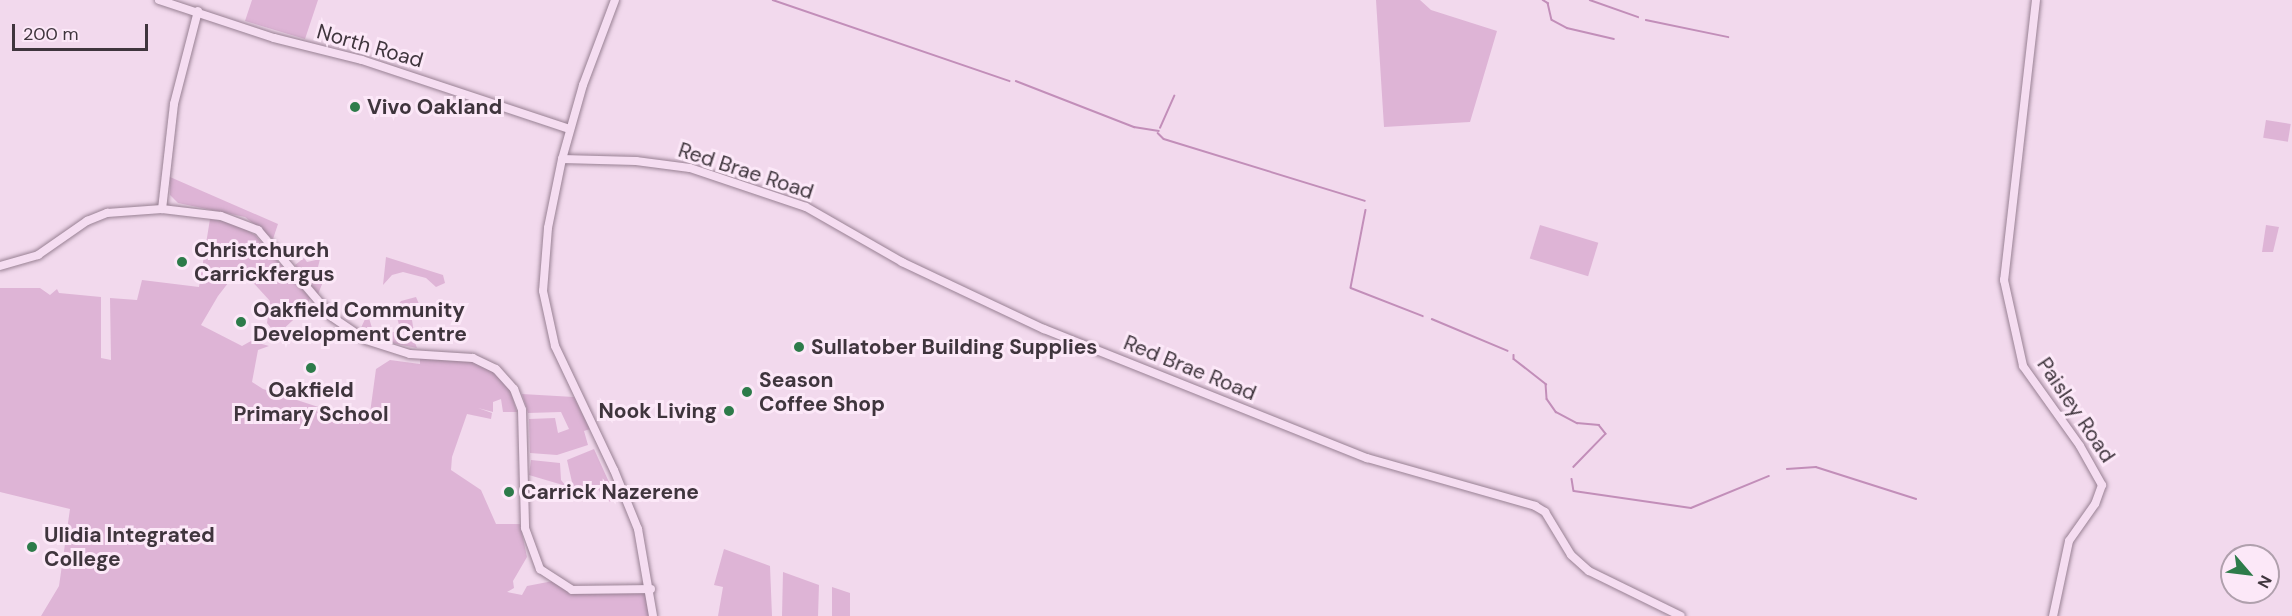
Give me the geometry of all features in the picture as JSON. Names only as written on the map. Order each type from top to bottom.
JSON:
[{"type":"street","name":"North Road","points":[[159,0],[274,38],[362,60],[570,129]]},
{"type":"street","points":[[615,0],[570,129],[562,159],[544,264],[546,314],[564,369],[628,503],[651,589],[653,616]]},
{"type":"street","name":"Paisley Road","points":[[2036,0],[2004,280],[2023,366],[2080,446],[2102,485],[2096,504],[2069,541],[2054,616]]},
{"type":"street","points":[[162,208],[174,104],[198,11]]},
{"type":"street","name":"Red Brae Road","points":[[562,159],[636,161],[690,168],[806,207],[902,262],[1044,329],[1366,458],[1535,506],[1545,512],[1571,555],[1589,572],[1681,616]]},
{"type":"street","points":[[0,266],[38,255],[87,221],[106,213],[162,208],[221,216],[258,230],[332,317],[366,340],[410,354],[472,357],[496,369],[511,384],[522,410],[525,528],[540,569],[572,590],[651,589]]},
{"type":"shaded area","points":[[252,0],[318,0],[305,39],[245,21]]},
{"type":"shaded area","points":[[1376,0],[1420,0],[1431,10],[1497,31],[1470,122],[1384,127]]},
{"type":"shaded area","points":[[2266,120],[2291,124],[2288,142],[2263,138]]},
{"type":"shaded area","points":[[170,177],[278,224],[273,239],[245,217],[178,203],[170,195]]},
{"type":"shaded area","points":[[210,219],[234,223],[255,235],[310,298],[307,307],[277,335],[267,323],[270,301],[247,276],[235,274],[218,296],[201,325],[242,346],[251,341],[269,346],[258,350],[252,382],[263,389],[343,415],[365,417],[370,413],[376,369],[390,360],[420,364],[420,356],[469,360],[498,374],[510,389],[517,412],[503,412],[501,399],[493,402],[493,412],[478,408],[492,413],[491,419],[467,414],[452,457],[451,470],[481,490],[496,524],[520,524],[527,557],[513,581],[514,588],[507,592],[522,595],[527,586],[553,581],[560,586],[651,589],[653,616],[41,616],[59,586],[70,509],[0,492],[0,288],[40,288],[50,295],[57,289],[59,293],[101,297],[101,358],[111,360],[110,298],[137,300],[142,280],[199,287]]},
{"type":"shaded area","points":[[1540,225],[1598,243],[1588,276],[1530,258]]},
{"type":"shaded area","points":[[2266,225],[2279,227],[2273,252],[2262,252]]},
{"type":"shaded area","points":[[386,257],[443,275],[445,283],[436,287],[426,278],[403,272],[392,275],[383,285]]},
{"type":"shaded area","points":[[304,258],[307,262],[320,259],[318,267],[328,270],[318,294],[295,265]]},
{"type":"shaded area","points":[[416,297],[422,311],[415,313],[412,320],[414,333],[407,337],[406,331],[401,333],[404,342],[414,340],[417,348],[387,342],[360,330],[366,317],[364,313],[368,315],[373,331],[391,338],[391,333],[400,329],[395,309],[401,301]]},
{"type":"shaded area","points":[[522,394],[574,397],[590,429],[584,431],[588,445],[557,455],[530,453],[529,419],[555,418],[558,433],[569,429],[561,412],[528,413]]},
{"type":"shaded area","points":[[594,449],[618,502],[603,501],[599,490],[589,494],[584,502],[574,491],[567,460]]},
{"type":"shaded area","points":[[531,460],[560,463],[561,480],[566,486],[529,475]]},
{"type":"shaded area","points":[[724,549],[770,566],[772,616],[718,616],[723,587],[714,585]]},
{"type":"shaded area","points":[[783,572],[819,585],[818,616],[782,616]]},
{"type":"shaded area","points":[[832,587],[850,593],[850,616],[832,616]]},
{"type":"waterway","points":[[773,0],[1009,81]]},
{"type":"waterway","points":[[1543,0],[1548,3],[1552,20],[1567,28],[1614,39]]},
{"type":"waterway","points":[[1590,0],[1638,17]]},
{"type":"waterway","points":[[1646,20],[1728,37]]},
{"type":"waterway","points":[[1016,81],[1134,127],[1159,131]]},
{"type":"waterway","points":[[1160,128],[1174,96]]},
{"type":"waterway","points":[[1158,133],[1164,139],[1365,201]]},
{"type":"waterway","points":[[1366,210],[1351,288],[1423,316]]},
{"type":"waterway","points":[[1432,319],[1508,351]]},
{"type":"waterway","points":[[1514,355],[1514,359],[1546,384],[1547,399],[1556,412],[1577,423],[1599,425],[1606,434],[1574,467]]},
{"type":"waterway","points":[[1787,469],[1816,467],[1916,499]]},
{"type":"waterway","points":[[1572,479],[1574,491],[1691,508],[1769,476]]},
{"type":"place","name":"Vivo Oakland","points":[[355,107]]},
{"type":"place","name":"Christchurch Carrickfergus","points":[[182,262]]},
{"type":"place","name":"Oakfield Community Development Centre","points":[[241,322]]},
{"type":"place","name":"Sullatober Building Supplies","points":[[799,347]]},
{"type":"place","name":"Oakfield Primary School","points":[[311,368]]},
{"type":"place","name":"Season Coffee Shop","points":[[747,392]]},
{"type":"place","name":"Nook Living","points":[[729,411]]},
{"type":"place","name":"Carrick Nazerene","points":[[509,492]]},
{"type":"place","name":"Ulidia Integrated College","points":[[32,547]]}]
